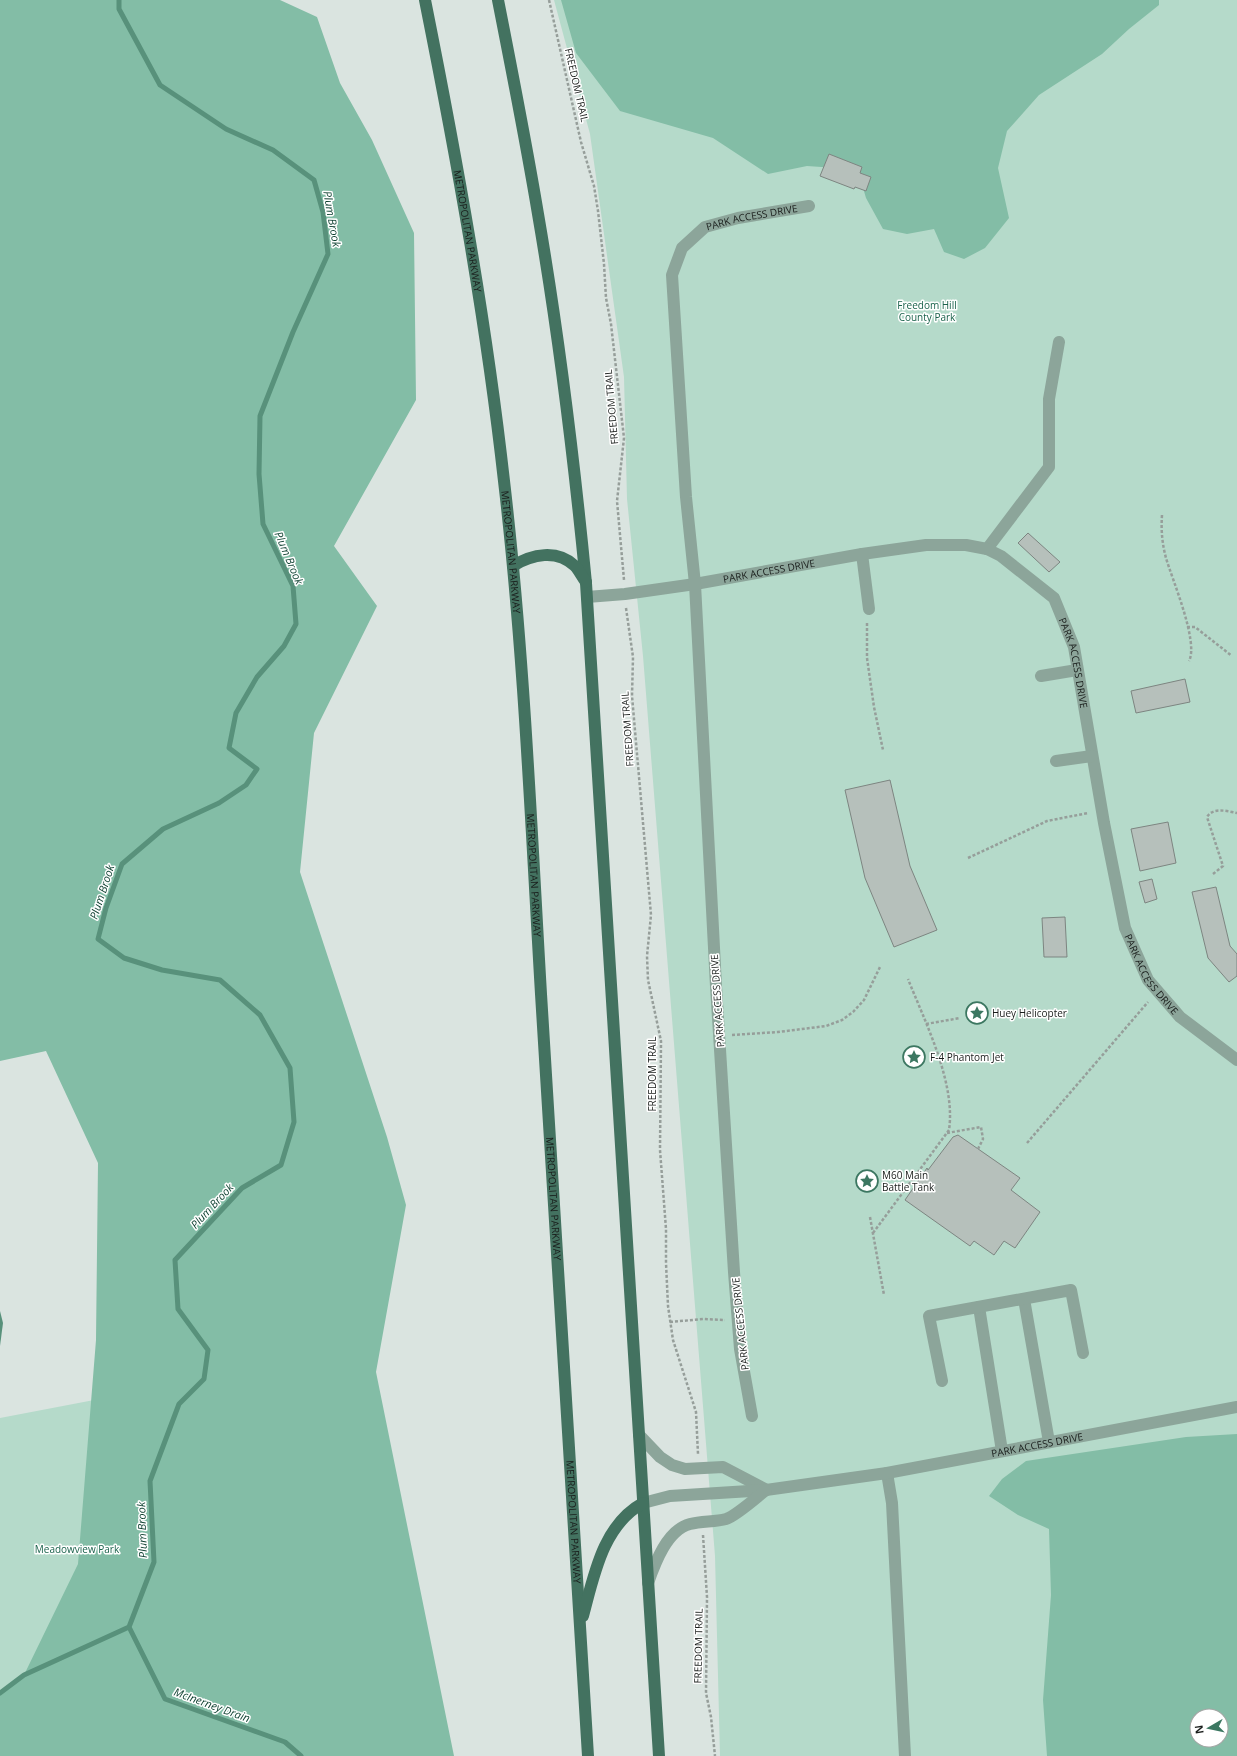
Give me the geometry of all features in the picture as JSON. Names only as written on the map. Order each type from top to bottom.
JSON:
[{"type":"main road","name":"METROPOLITAN PARKWAY","points":[[426,0],[459,176],[480,301],[499,439],[513,566],[588,1756]]},
{"type":"main road","points":[[498,0],[529,163],[551,297],[573,454],[586,583],[659,1756]]},
{"type":"main road","points":[[513,566],[522,560],[534,556],[544,554],[554,555],[565,559],[576,566],[586,583]]},
{"type":"main road","points":[[580,1627],[596,1569],[605,1547],[614,1530],[624,1517],[632,1509],[643,1503]]},
{"type":"street","name":"PARK ACCESS DRIVE","points":[[752,1416],[740,1349],[738,1321],[719,1035],[704,777],[695,584],[686,497],[672,275],[682,248],[705,227],[738,218],[809,206]]},
{"type":"street","points":[[986,549],[1049,467],[1049,399],[1059,342]]},
{"type":"street","name":"PARK ACCESS DRIVE","points":[[587,597],[625,594],[695,584],[862,554],[926,545],[966,545],[986,549],[1001,556],[1054,598],[1074,647],[1092,756],[1125,928],[1148,980],[1180,1017],[1237,1060]]},
{"type":"street","points":[[862,554],[869,609]]},
{"type":"street","points":[[1041,676],[1078,670]]},
{"type":"street","points":[[1056,761],[1092,756]]},
{"type":"street","points":[[942,1382],[929,1316],[1071,1290],[1083,1353]]},
{"type":"street","points":[[1024,1298],[1049,1442]]},
{"type":"street","points":[[980,1307],[1002,1451]]},
{"type":"street","name":"PARK ACCESS DRIVE","points":[[643,1503],[670,1496],[766,1490],[887,1473],[1237,1407]]},
{"type":"street","points":[[639,1435],[660,1457],[672,1465],[685,1469],[723,1467],[766,1490]]},
{"type":"street","points":[[887,1473],[892,1503],[905,1756]]},
{"type":"street","name":"PARK ACCESS DRIVE","points":[[648,1583],[656,1561],[665,1544],[678,1531],[687,1525],[727,1518],[766,1490]]},
{"type":"path","name":"FREEDOM TRAIL","points":[[549,0],[581,142],[594,186],[604,264],[606,298],[611,324],[624,438],[617,501],[625,594],[633,657],[632,696],[651,915],[647,956],[648,980],[661,1041],[660,1150],[666,1229],[666,1263],[670,1322],[678,1358],[696,1412],[698,1459]]},
{"type":"path","points":[[1162,515],[1161,530],[1165,556],[1181,600],[1192,656],[1189,661]]},
{"type":"path","points":[[869,609],[867,622],[867,658],[874,707],[883,750]]},
{"type":"path","points":[[1187,627],[1195,627],[1232,656]]},
{"type":"path","points":[[968,858],[1047,821],[1102,810]]},
{"type":"path","points":[[1213,874],[1223,866],[1207,817],[1209,813],[1214,811],[1237,813]]},
{"type":"path","points":[[719,1035],[778,1032],[826,1026],[842,1020],[853,1012],[864,1000],[880,967]]},
{"type":"path","points":[[873,1233],[947,1133],[950,1125],[950,1107],[940,1060],[908,979]]},
{"type":"path","points":[[1028,1143],[1151,998]]},
{"type":"path","points":[[926,1024],[960,1018]]},
{"type":"path","points":[[947,1133],[981,1127],[983,1139],[978,1149]]},
{"type":"path","points":[[870,1217],[884,1295]]},
{"type":"path","points":[[670,1322],[703,1319],[738,1321]]},
{"type":"path","name":"FREEDOM TRAIL","points":[[704,1535],[707,1604],[706,1693],[711,1717],[715,1756]]},
{"type":"green space","name":"Freedom Hill County Park","points":[[554,0],[1237,0],[1237,1756],[720,1756],[715,1556],[643,656],[627,499],[624,377],[590,134]]},
{"type":"green space","name":"Meadowview Park","points":[[204,1379],[24,1675],[0,1693],[0,1418]]},
{"type":"shaded area","points":[[0,0],[280,0],[317,17],[340,83],[372,140],[414,233],[416,400],[334,546],[377,606],[314,733],[300,872],[387,1137],[406,1205],[376,1372],[454,1756],[0,1756],[0,1693],[24,1675],[78,1564],[96,1340],[98,1163],[46,1051],[0,1061]]},
{"type":"shaded area","points":[[561,0],[1159,0],[1159,5],[1129,29],[1102,54],[1039,95],[1007,131],[998,168],[1009,218],[985,248],[964,259],[944,252],[934,229],[907,234],[883,229],[866,198],[861,181],[836,168],[807,166],[768,174],[713,138],[620,111],[576,53]]},
{"type":"shaded area","points":[[0,1311],[3,1323],[0,1346]]},
{"type":"shaded area","points":[[1237,1434],[1237,1756],[1047,1756],[1043,1700],[1051,1595],[1049,1529],[1018,1515],[989,1496],[1002,1479],[1026,1461],[1186,1437]]},
{"type":"building","points":[[829,154],[862,167],[860,173],[871,177],[866,191],[855,187],[854,189],[820,176]]},
{"type":"building","points":[[1028,533],[1060,562],[1049,572],[1018,543]]},
{"type":"building","points":[[1185,679],[1190,702],[1136,713],[1131,691]]},
{"type":"building","points":[[890,780],[910,866],[937,930],[894,947],[865,878],[845,790]]},
{"type":"building","points":[[1168,822],[1176,863],[1140,871],[1131,829]]},
{"type":"building","points":[[1152,879],[1157,899],[1145,903],[1139,882]]},
{"type":"building","points":[[1216,887],[1230,946],[1237,954],[1237,976],[1229,982],[1208,958],[1192,892]]},
{"type":"building","points":[[1065,917],[1067,957],[1044,957],[1042,918]]},
{"type":"building","points":[[958,1135],[1020,1178],[1011,1190],[1040,1212],[1015,1248],[1004,1241],[994,1255],[974,1241],[970,1246],[905,1200],[927,1168],[928,1170],[953,1137]]},
{"type":"waterway","name":"Plum Brook","points":[[0,1693],[24,1675],[129,1627],[154,1562],[150,1481],[179,1404],[204,1379],[208,1350],[178,1309],[175,1260],[242,1188],[281,1165],[294,1122],[290,1068],[260,1015],[220,980],[162,970],[124,958],[98,939],[106,908],[122,864],[163,829],[219,803],[246,785],[257,769],[229,748],[236,713],[257,677],[284,646],[296,624],[293,586],[263,524],[259,474],[260,416],[293,332],[328,254],[323,212],[314,180],[273,150],[226,129],[160,85],[119,9],[119,0]]},
{"type":"waterway","name":"McInerney Drain","points":[[129,1627],[165,1699],[285,1742],[301,1756]]},
{"type":"place","name":"Huey Helicopter","points":[[977,1013]]},
{"type":"place","name":"F-4 Phantom Jet","points":[[914,1057]]},
{"type":"place","name":"M60 Main Battle Tank","points":[[867,1181]]}]
